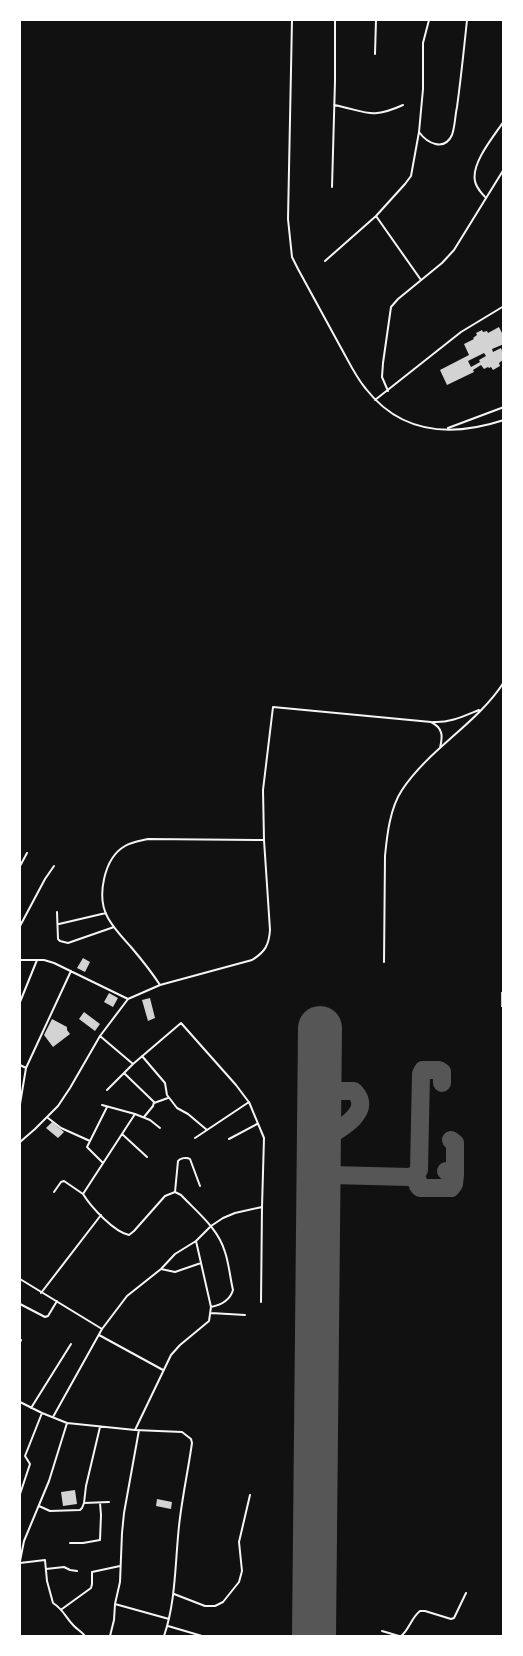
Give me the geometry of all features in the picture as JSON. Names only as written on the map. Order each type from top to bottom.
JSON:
[{"type":"street","points":[[292,20],[288,219],[292,257],[361,382],[375,400],[393,414],[409,423],[434,430],[464,430],[504,420]]},
{"type":"street","points":[[332,187],[335,20]]},
{"type":"street","points":[[375,54],[376,20]]},
{"type":"street","points":[[325,261],[376,216],[411,176],[423,89],[423,43],[429,20]]},
{"type":"street","points":[[418,132],[429,143],[437,144],[445,143],[451,136],[460,88],[467,20]]},
{"type":"street","points":[[334,105],[370,114],[387,112],[403,105]]},
{"type":"street","points":[[485,197],[476,184],[475,170],[480,158],[504,121]]},
{"type":"street","points":[[388,390],[382,377],[392,307],[398,299],[442,264],[454,250],[504,169]]},
{"type":"street","points":[[376,216],[422,281]]},
{"type":"street","points":[[375,400],[461,332],[504,306]]},
{"type":"street","points":[[445,429],[504,407]]},
{"type":"street","points":[[384,962],[385,856],[395,804],[402,790],[425,761],[482,709],[504,682]]},
{"type":"street","points":[[20,1142],[47,1117],[70,1088],[100,1036],[128,999],[160,985],[252,960],[266,949],[270,940],[270,930],[263,790],[273,707],[441,723],[482,709]]},
{"type":"street","points":[[431,722],[436,724],[441,731],[440,748]]},
{"type":"street","points":[[160,985],[153,972],[114,927],[106,913],[103,887],[112,859],[125,846],[148,839],[264,840]]},
{"type":"street","points":[[20,866],[21,860],[27,853]]},
{"type":"street","points":[[20,926],[54,866]]},
{"type":"street","points":[[57,912],[58,939],[66,943],[114,927]]},
{"type":"street","points":[[58,924],[106,913]]},
{"type":"street","points":[[20,960],[54,963],[128,999]]},
{"type":"street","points":[[20,1002],[37,960]]},
{"type":"street","points":[[20,1104],[26,1068],[71,971]]},
{"type":"street","points":[[107,1090],[133,1064],[181,1023],[249,1102],[264,1138],[261,1302]]},
{"type":"street","points":[[100,1036],[133,1064]]},
{"type":"street","points":[[142,1056],[165,1083],[168,1098],[177,1108],[207,1130]]},
{"type":"street","points":[[20,1065],[26,1068]]},
{"type":"street","points":[[124,1073],[154,1103]]},
{"type":"street","points":[[144,1117],[154,1103],[168,1098]]},
{"type":"street","points":[[195,1138],[249,1102]]},
{"type":"street","points":[[102,1105],[144,1117],[160,1128]]},
{"type":"street","points":[[103,1163],[87,1147],[107,1107]]},
{"type":"street","points":[[83,1194],[135,1114]]},
{"type":"street","points":[[47,1117],[62,1128],[90,1141]]},
{"type":"street","points":[[229,1139],[258,1124]]},
{"type":"street","points":[[122,1134],[147,1157]]},
{"type":"street","points":[[175,1191],[180,1159],[190,1159],[200,1186]]},
{"type":"street","points":[[54,1192],[63,1181],[83,1194],[101,1215],[123,1234],[129,1235],[165,1196],[175,1191]]},
{"type":"street","points":[[175,1191],[181,1194],[211,1226],[226,1252],[233,1290],[228,1299],[211,1307]]},
{"type":"street","points":[[53,1417],[98,1335],[127,1296],[211,1226],[228,1216],[262,1208]]},
{"type":"street","points":[[41,1293],[101,1215]]},
{"type":"street","points":[[135,1430],[175,1350],[209,1321],[211,1307],[196,1240]]},
{"type":"street","points":[[161,1269],[175,1272],[202,1263]]},
{"type":"street","points":[[20,1280],[102,1329]]},
{"type":"street","points":[[20,1304],[45,1317],[50,1314],[57,1301]]},
{"type":"street","points":[[211,1313],[245,1315]]},
{"type":"street","points":[[98,1335],[163,1370]]},
{"type":"street","points":[[31,1408],[70,1344]]},
{"type":"street","points":[[20,1402],[67,1423],[185,1433],[191,1439],[179,1526],[174,1594],[164,1636]]},
{"type":"street","points":[[20,1494],[30,1464],[23,1456],[42,1413]]},
{"type":"street","points":[[67,1423],[49,1481],[25,1536],[20,1562],[46,1561],[47,1581],[52,1603],[62,1609],[76,1628],[86,1636]]},
{"type":"street","points":[[38,1506],[52,1512],[82,1508],[100,1426]]},
{"type":"street","points":[[110,1636],[120,1582],[124,1513],[139,1430]]},
{"type":"street","points":[[174,1594],[205,1606],[215,1606],[224,1602],[239,1582],[242,1571],[239,1542],[250,1495]]},
{"type":"street","points":[[84,1503],[109,1502]]},
{"type":"street","points":[[70,1543],[83,1544],[100,1540],[102,1515],[100,1503]]},
{"type":"street","points":[[62,1609],[91,1588],[92,1572],[120,1566]]},
{"type":"street","points":[[46,1569],[61,1567],[77,1571]]},
{"type":"street","points":[[382,1631],[400,1636],[404,1634],[413,1617],[420,1611],[454,1618],[466,1593]]},
{"type":"street","points":[[115,1604],[169,1619]]},
{"type":"street","points":[[168,1626],[202,1636]]},
{"type":"building","points":[[499,327],[504,337],[504,344],[492,349],[493,352],[501,348],[502,351],[504,350],[504,359],[499,363],[500,366],[493,370],[491,367],[484,369],[481,365],[473,370],[474,372],[447,385],[440,370],[469,355],[464,344],[474,339],[476,333],[482,330],[488,333]],"holes":[[[484,353],[486,356],[471,367],[468,361]]]},
{"type":"building","points":[[83,958],[90,962],[85,972],[77,968]]},
{"type":"building","points":[[501,992],[504,992],[504,1007],[501,1007]]},
{"type":"building","points":[[109,993],[118,998],[113,1007],[104,1002]]},
{"type":"building","points":[[150,998],[155,1018],[148,1021],[142,1000]]},
{"type":"building","points":[[84,1012],[100,1024],[95,1031],[79,1019]]},
{"type":"building","points":[[52,1019],[67,1027],[70,1034],[53,1047],[44,1035]]},
{"type":"building","points":[[52,1122],[64,1132],[58,1138],[46,1128]]},
{"type":"building","points":[[75,1490],[77,1504],[63,1506],[61,1492]]},
{"type":"building","points":[[157,1499],[172,1502],[171,1509],[156,1506]]},
{"type":"taxiway","points":[[330,1175],[410,1177],[416,1174],[419,1170],[421,1074],[423,1070],[442,1072],[442,1083]]},
{"type":"taxiway","points":[[319,1091],[354,1091],[359,1099],[360,1107],[350,1121],[319,1142]]},
{"type":"taxiway","points":[[451,1140],[455,1143],[455,1175]]},
{"type":"taxiway","points":[[319,1161],[323,1171],[330,1175],[319,1187]]},
{"type":"taxiway","points":[[410,1177],[418,1181],[420,1188],[451,1188],[455,1175],[446,1171]]},
{"type":"runway","points":[[314,1636],[320,1028]]}]
